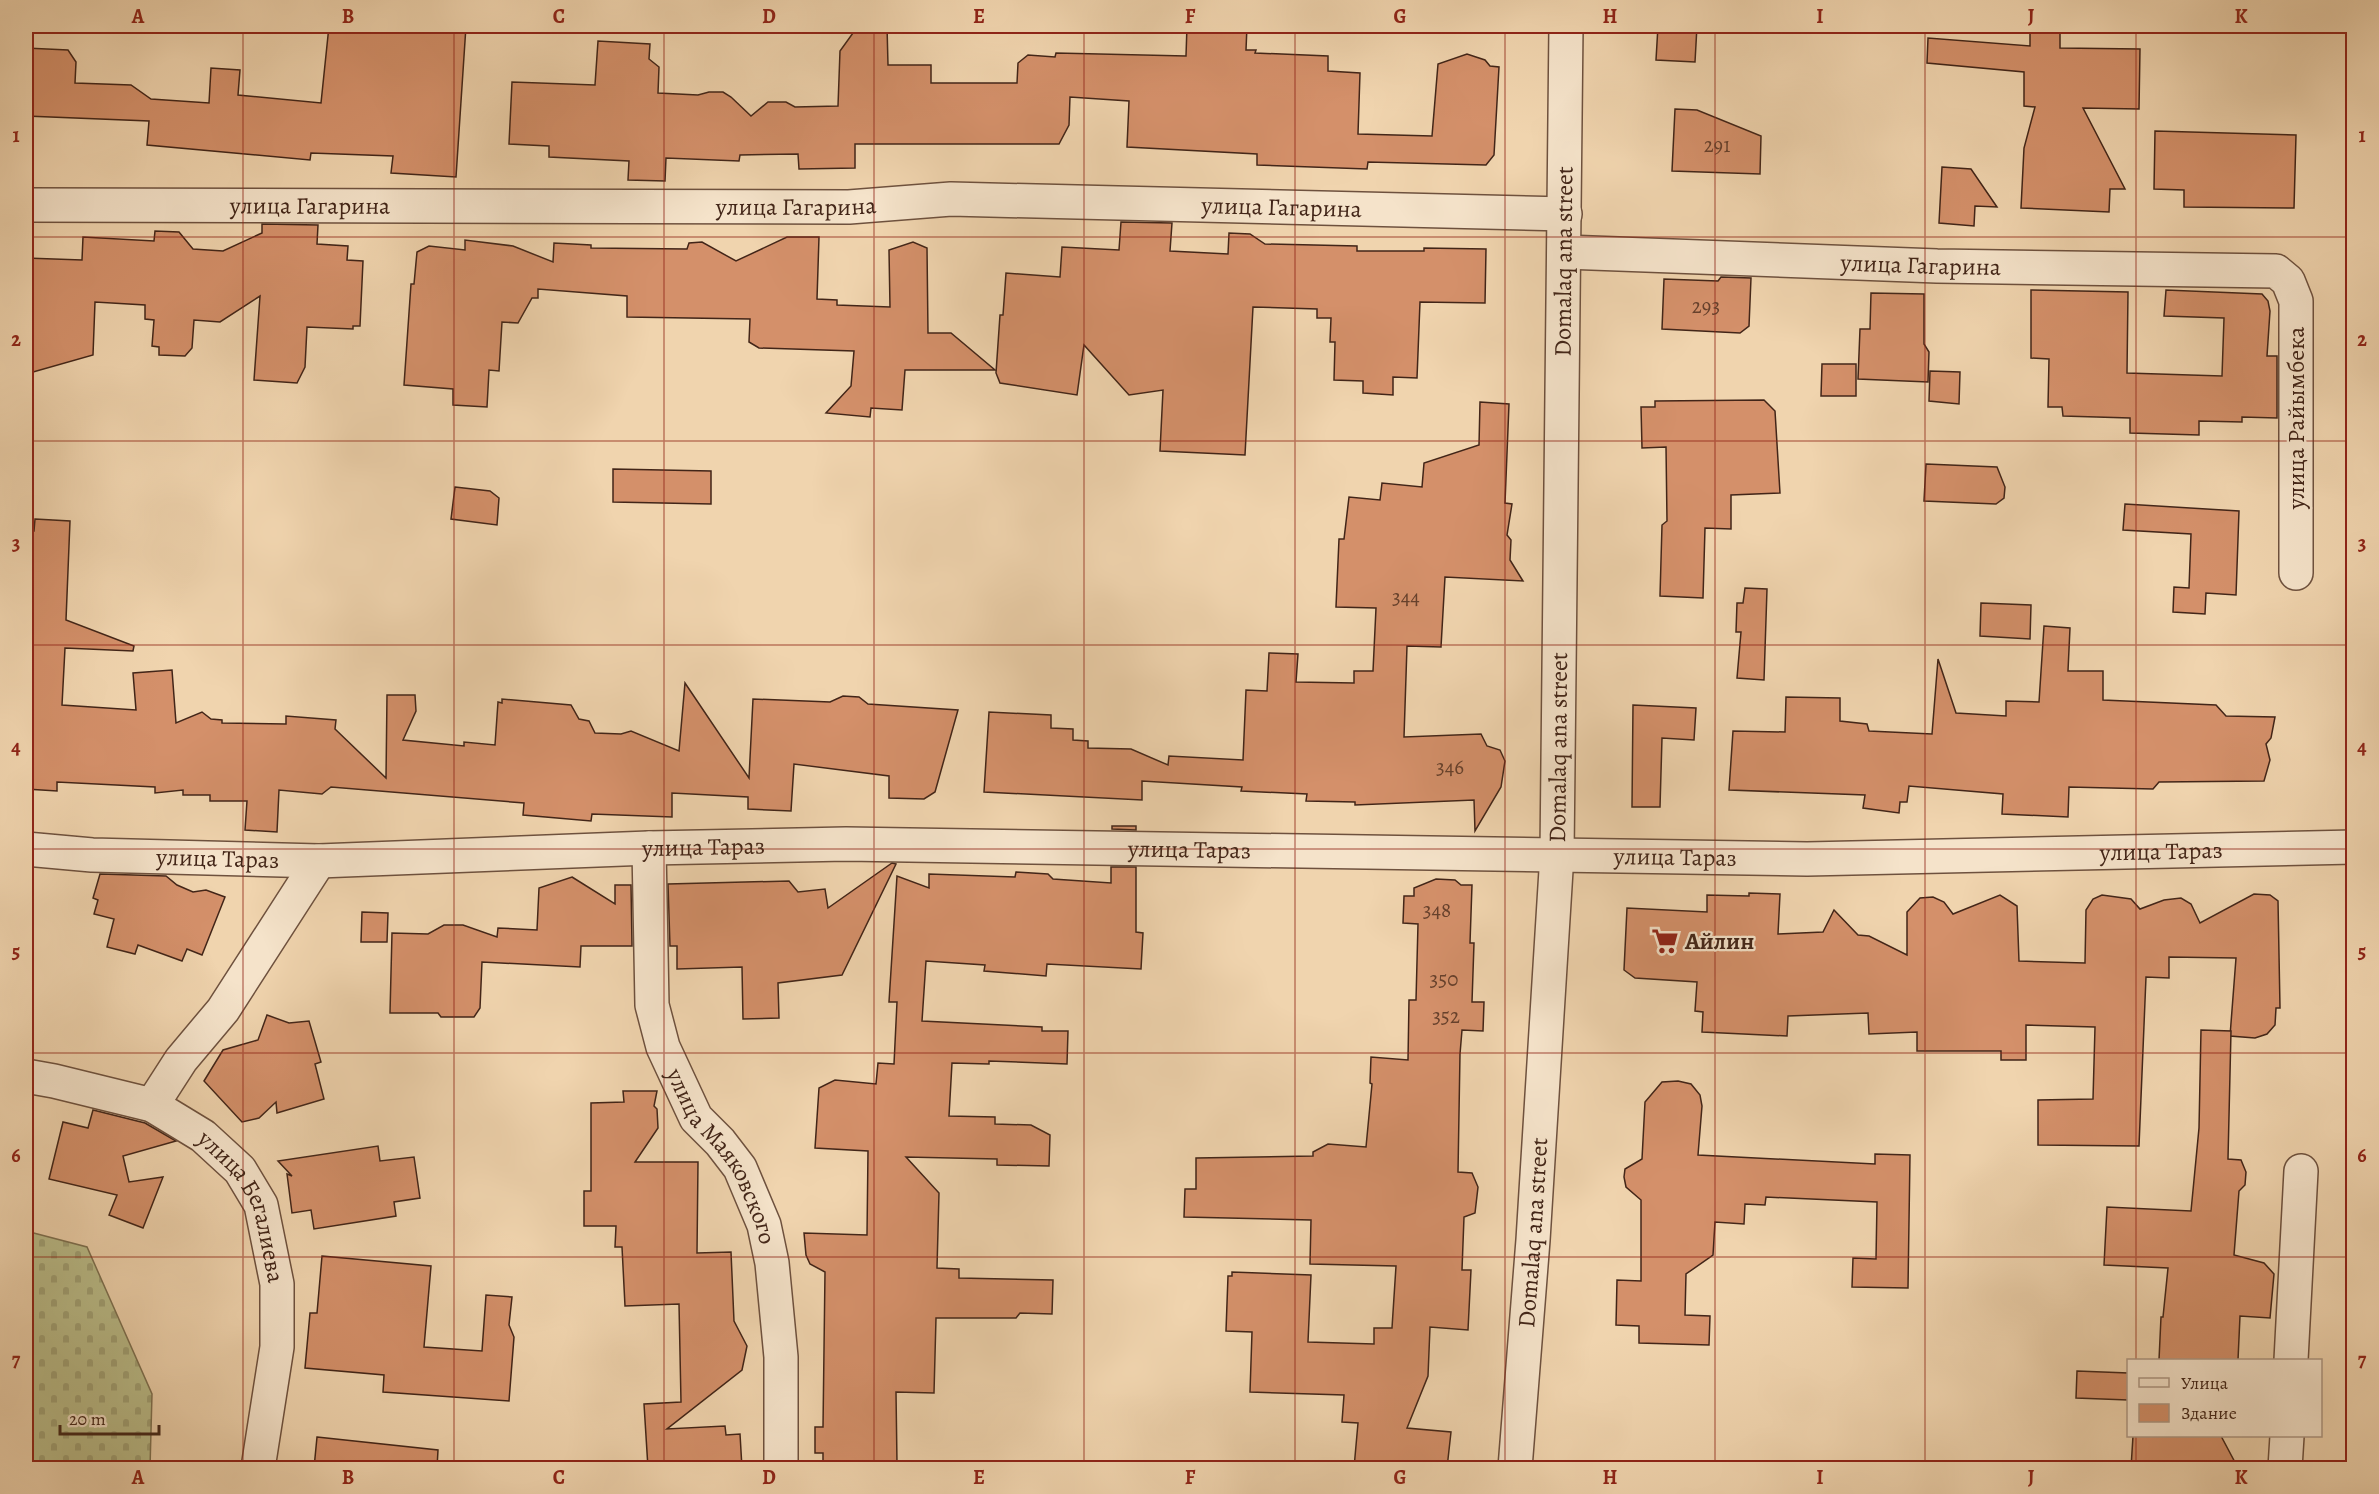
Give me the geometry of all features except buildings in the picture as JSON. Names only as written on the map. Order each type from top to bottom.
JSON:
[{"type":"street","name":"Domalaq ana street","points":[[1515,1468],[1533,1240],[1557,854],[1566,26]]},
{"type":"street","name":"улица Гагарина","points":[[26,206],[849,207],[951,198],[1565,214]]},
{"type":"street","name":"улица Гагарина","points":[[1565,252],[1937,266],[2276,271]]},
{"type":"street","name":"улица Райымбека","points":[[2276,271],[2289,281],[2296,301],[2296,573]]},
{"type":"street","name":"улица Тараз","points":[[26,849],[92,855],[319,861],[649,848],[846,844],[1807,859],[2354,847]]},
{"type":"street","name":"улица Маяковского","points":[[649,848],[652,1005],[663,1047],[696,1118],[720,1142],[740,1168],[764,1225],[772,1263],[781,1357],[781,1468]]},
{"type":"street","points":[[152,1105],[181,1060],[223,1010],[319,861]]},
{"type":"street","name":"улица Бегалиева","points":[[26,1077],[54,1081],[152,1105],[203,1136],[240,1170],[261,1205],[277,1284],[277,1347],[258,1468]]},
{"type":"street","points":[[2291,1359],[2301,1171]]},
{"type":"street","points":[[2285,1468],[2287,1437]]},
{"type":"green space","points":[[26,1231],[87,1247],[152,1394],[150,1468],[26,1468]]},
{"type":"place","name":"Айлин","points":[[1665,941]]}]
